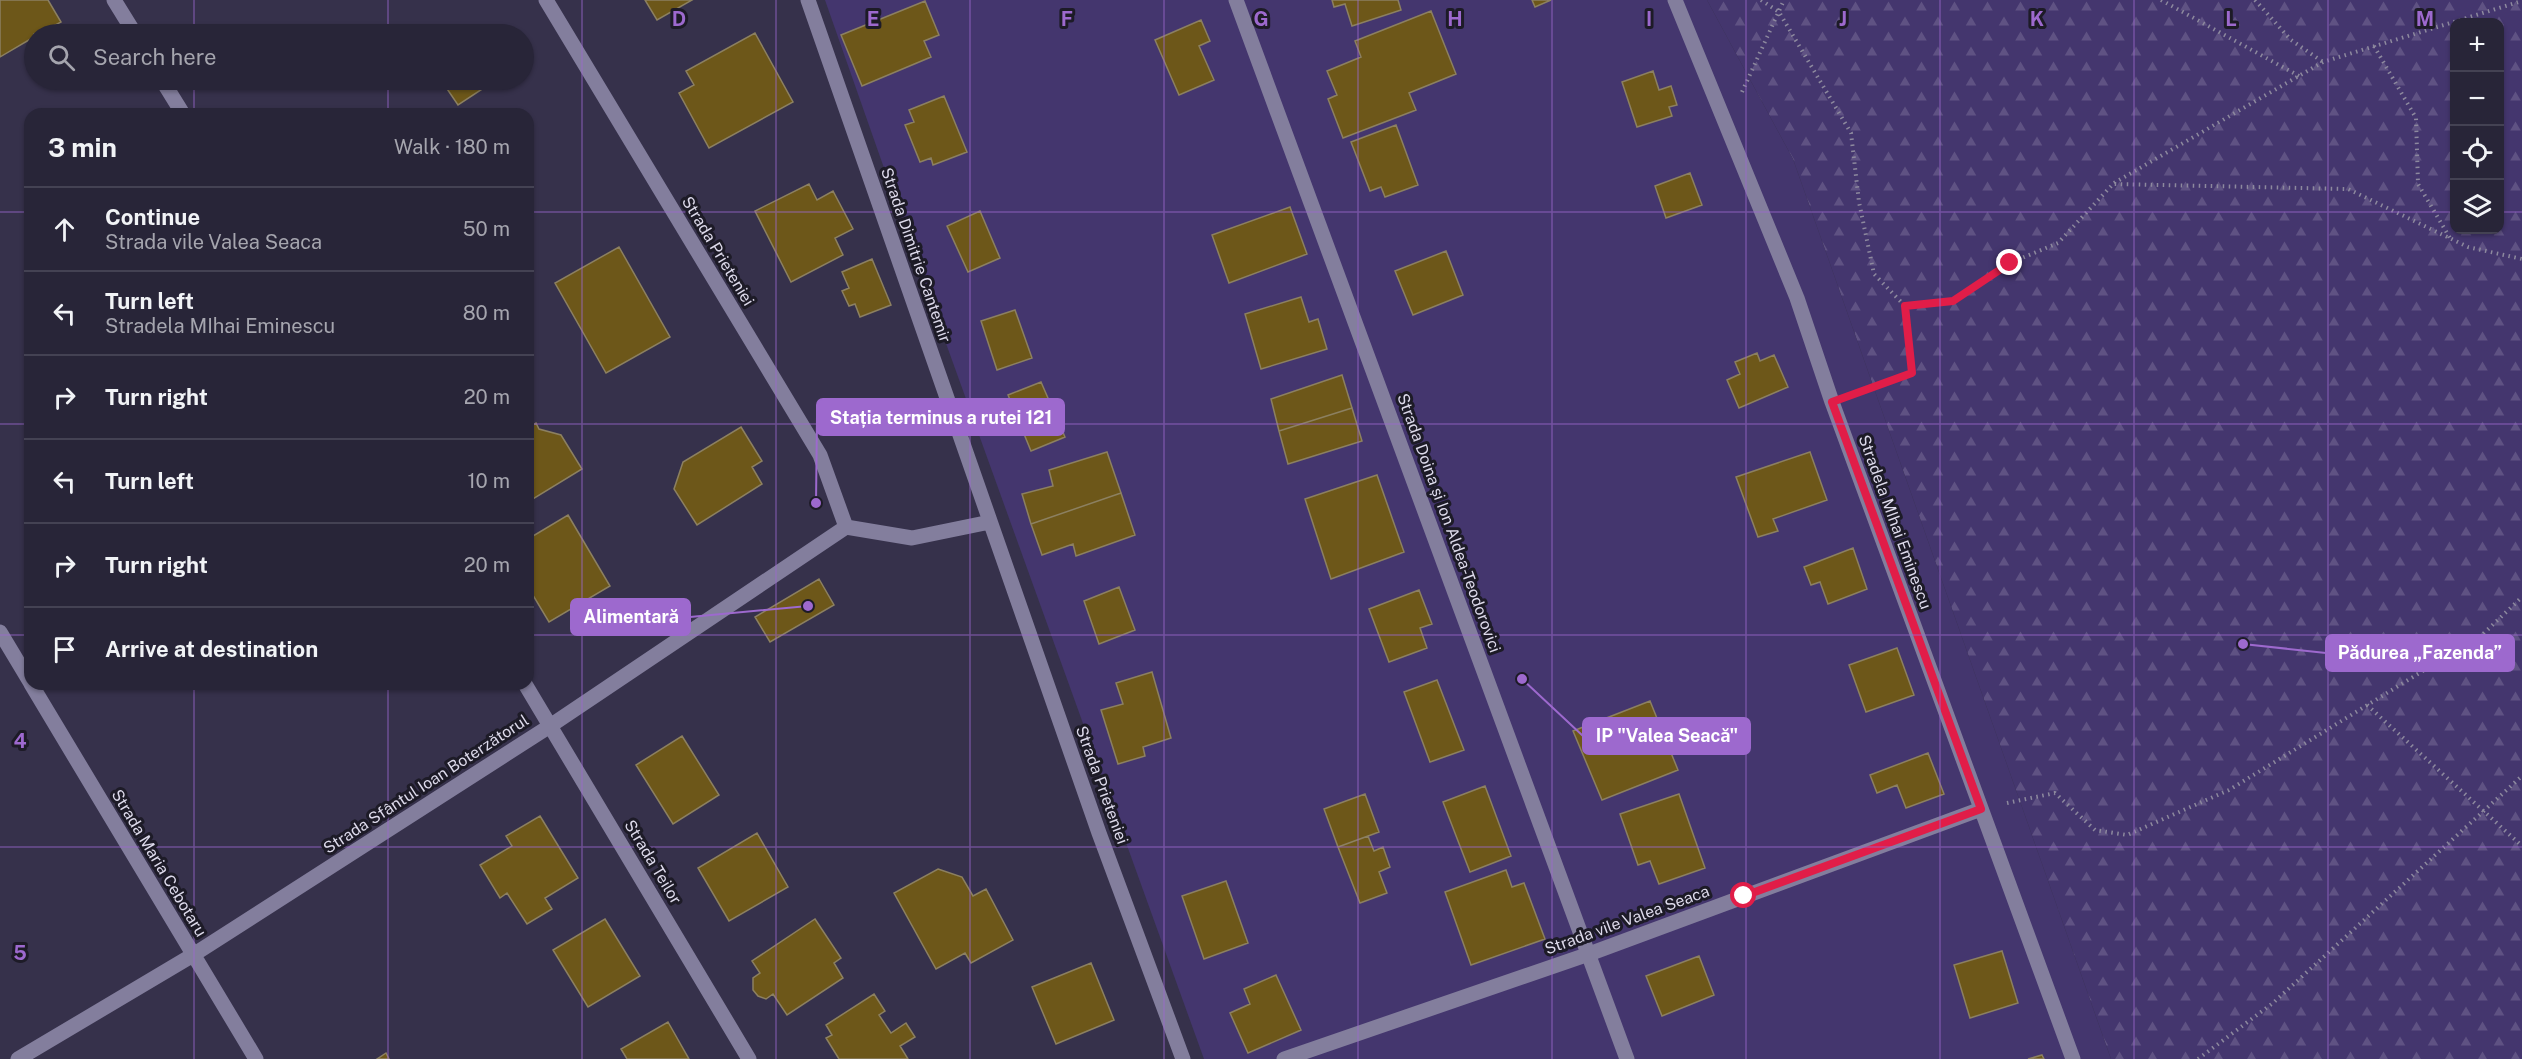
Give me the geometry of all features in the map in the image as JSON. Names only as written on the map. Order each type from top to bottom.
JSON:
[{"type":"street","points":[[114,0],[129,24]]},
{"type":"street","name":"Strada Prieteniei","points":[[546,0],[820,455],[846,527]]},
{"type":"street","name":"Strada Dimitrie Cantemir","points":[[808,0],[990,522]]},
{"type":"street","name":"Strada Doina și Ion Aldea-Teodorovici","points":[[1236,0],[1628,1059]]},
{"type":"street","name":"Stradela MIhai Eminescu","points":[[1675,0],[1797,298],[1832,402],[2073,1059]]},
{"type":"street","points":[[168,90],[179,108]]},
{"type":"street","points":[[846,527],[912,538],[990,522]]},
{"type":"street","name":"Strada Prieteniei","points":[[990,522],[1099,833],[1184,1059]]},
{"type":"street","name":"Strada Sfântul Ioan Boterzătorul","points":[[18,1059],[193,955],[550,726],[846,527]]},
{"type":"street","name":"Strada Maria Cebotaru","points":[[0,632],[24,671]]},
{"type":"street","name":"Strada Maria Cebotaru","points":[[35,690],[256,1059]]},
{"type":"street","name":"Strada Teilor","points":[[529,690],[748,1059]]},
{"type":"street","name":"Strada vile Valea Seaca","points":[[1284,1059],[1589,954],[1981,809]]},
{"type":"path","points":[[1761,0],[1779,12],[1851,133],[1859,201],[1874,274],[1905,306],[1912,373],[1832,402]]},
{"type":"path","points":[[1726,125],[1784,0]]},
{"type":"path","points":[[2161,0],[2299,76]]},
{"type":"path","points":[[2255,0],[2291,40],[2323,62]]},
{"type":"path","points":[[1905,306],[1953,301],[2010,263],[2058,243],[2113,183],[2323,62],[2522,1]]},
{"type":"path","points":[[2374,46],[2416,118],[2418,184],[2450,238]]},
{"type":"path","points":[[2113,183],[2348,189],[2468,247],[2522,259]]},
{"type":"path","points":[[1981,809],[2055,793],[2095,830],[2127,835],[2229,790],[2483,634],[2522,597]]},
{"type":"path","points":[[2367,705],[2522,846]]},
{"type":"path","points":[[2198,1059],[2273,1003],[2522,776]]},
{"type":"green space","points":[[825,0],[1707,0],[1793,159],[2111,1059],[1204,1059],[930,299]]},
{"type":"green space","points":[[1707,0],[2522,0],[2522,1059],[2111,1059],[1793,159]]},
{"type":"building","points":[[0,0],[48,0],[61,22],[24,24],[24,43],[0,57]]},
{"type":"building","points":[[645,0],[692,0],[657,20]]},
{"type":"building","points":[[1332,0],[1398,0],[1401,10],[1352,26],[1345,4],[1334,7]]},
{"type":"building","points":[[1532,0],[1551,0],[1535,7]]},
{"type":"building","points":[[925,1],[939,35],[924,41],[931,57],[862,86],[841,35]]},
{"type":"building","points":[[1431,11],[1456,74],[1409,93],[1416,110],[1343,138],[1328,99],[1337,95],[1327,71],[1361,57],[1355,41]]},
{"type":"building","points":[[1201,20],[1210,41],[1199,46],[1214,80],[1179,95],[1155,40]]},
{"type":"building","points":[[755,33],[793,102],[709,148],[679,93],[694,85],[686,71]]},
{"type":"building","points":[[1653,71],[1659,90],[1671,86],[1677,105],[1669,107],[1672,116],[1637,127],[1622,82]]},
{"type":"building","points":[[448,90],[481,90],[458,105]]},
{"type":"building","points":[[944,96],[967,152],[933,165],[931,158],[920,162],[905,125],[914,122],[909,110]]},
{"type":"building","points":[[1396,125],[1418,185],[1385,197],[1381,187],[1370,191],[1351,142]]},
{"type":"building","points":[[1690,173],[1702,205],[1666,218],[1655,186]]},
{"type":"building","points":[[809,184],[817,200],[833,191],[853,229],[835,238],[843,255],[791,282],[755,211]]},
{"type":"building","points":[[1290,207],[1307,254],[1229,283],[1212,235]]},
{"type":"building","points":[[980,211],[1000,258],[968,272],[947,226]]},
{"type":"building","points":[[619,247],[670,337],[606,373],[555,283]]},
{"type":"building","points":[[1446,251],[1463,295],[1413,315],[1395,271]]},
{"type":"building","points":[[872,259],[891,305],[860,317],[855,304],[849,306],[842,291],[849,288],[842,272]]},
{"type":"building","points":[[1301,297],[1309,322],[1318,319],[1327,349],[1261,369],[1245,314]]},
{"type":"building","points":[[1015,310],[1032,358],[997,370],[981,321]]},
{"type":"building","points":[[1757,353],[1760,361],[1774,355],[1788,387],[1739,408],[1727,380],[1740,374],[1735,362]]},
{"type":"building","points":[[1342,375],[1352,408],[1279,431],[1271,399]]},
{"type":"building","points":[[1041,382],[1065,437],[1031,451],[1008,395]]},
{"type":"building","points":[[1352,408],[1362,441],[1288,464],[1279,431]]},
{"type":"building","points":[[536,423],[539,429],[561,435],[582,469],[534,498],[534,424]]},
{"type":"building","points":[[741,427],[762,461],[752,467],[762,484],[697,525],[674,489],[683,462]]},
{"type":"building","points":[[1107,452],[1121,493],[1031,524],[1022,494],[1053,486],[1049,470]]},
{"type":"building","points":[[1810,452],[1827,500],[1773,519],[1778,531],[1758,537],[1736,477]]},
{"type":"building","points":[[1377,475],[1404,552],[1331,579],[1305,499]]},
{"type":"building","points":[[1121,493],[1135,535],[1076,556],[1073,544],[1042,555],[1031,524]]},
{"type":"building","points":[[568,515],[610,586],[549,622],[534,597],[534,535]]},
{"type":"building","points":[[1853,548],[1867,589],[1828,604],[1820,582],[1811,585],[1804,567]]},
{"type":"building","points":[[819,579],[834,605],[770,642],[755,617]]},
{"type":"building","points":[[1119,587],[1135,630],[1099,644],[1084,601]]},
{"type":"building","points":[[1419,590],[1432,624],[1420,628],[1427,648],[1389,662],[1369,609]]},
{"type":"building","points":[[1897,648],[1914,695],[1866,712],[1849,665]]},
{"type":"building","points":[[1152,672],[1171,738],[1143,747],[1145,756],[1118,764],[1101,710],[1123,704],[1116,683]]},
{"type":"building","points":[[1437,680],[1464,750],[1430,762],[1404,692]]},
{"type":"building","points":[[1650,701],[1678,770],[1602,800],[1573,731]]},
{"type":"building","points":[[682,736],[719,795],[673,824],[636,765]]},
{"type":"building","points":[[1928,753],[1944,794],[1906,808],[1897,785],[1877,793],[1870,775]]},
{"type":"building","points":[[1485,786],[1511,856],[1470,872],[1443,802]]},
{"type":"building","points":[[1365,794],[1379,832],[1338,847],[1324,809]]},
{"type":"building","points":[[1679,794],[1705,868],[1659,884],[1650,861],[1638,865],[1620,814]]},
{"type":"building","points":[[540,816],[578,878],[545,898],[552,909],[527,924],[507,893],[500,898],[480,865],[512,846],[506,836]]},
{"type":"building","points":[[757,833],[788,887],[729,921],[698,868]]},
{"type":"building","points":[[1368,836],[1374,851],[1383,847],[1390,867],[1379,872],[1387,893],[1360,903],[1338,847]]},
{"type":"building","points":[[938,869],[962,877],[973,896],[986,889],[1013,940],[971,963],[965,953],[936,969],[894,893]]},
{"type":"building","points":[[1506,870],[1512,887],[1524,883],[1545,939],[1471,965],[1445,892]]},
{"type":"building","points":[[1226,881],[1248,943],[1204,959],[1182,896]]},
{"type":"building","points":[[605,919],[640,976],[588,1007],[553,950]]},
{"type":"building","points":[[815,919],[841,958],[834,963],[843,978],[787,1015],[773,994],[766,999],[758,996],[753,990],[753,978],[760,973],[752,961]]},
{"type":"building","points":[[2002,951],[2018,1003],[1970,1018],[1954,965]]},
{"type":"building","points":[[1699,956],[1714,995],[1662,1016],[1646,976]]},
{"type":"building","points":[[1091,963],[1114,1020],[1056,1044],[1032,987]]},
{"type":"building","points":[[1276,975],[1301,1030],[1248,1053],[1230,1013],[1250,1004],[1244,989]]},
{"type":"building","points":[[874,994],[885,1011],[879,1015],[891,1033],[906,1023],[915,1037],[900,1046],[908,1059],[839,1059],[826,1038],[832,1035],[826,1025]]},
{"type":"building","points":[[668,1022],[689,1059],[627,1059],[621,1049]]},
{"type":"building","points":[[386,1053],[389,1059],[377,1059]]},
{"type":"building","points":[[2042,1055],[2044,1059],[2028,1059]]},
{"type":"place","name":"Stația terminus a rutei 121","points":[[816,503]]},
{"type":"place","name":"Alimentară","points":[[808,606]]},
{"type":"place","name":"Pădurea „Fazenda”","points":[[2243,644]]},
{"type":"place","name":"IP \"Valea Seacă\"","points":[[1522,679]]},
{"type":"route","points":[[1744,896],[1981,809],[1832,402],[1912,373],[1905,306],[1953,301],[2010,263]]}]
